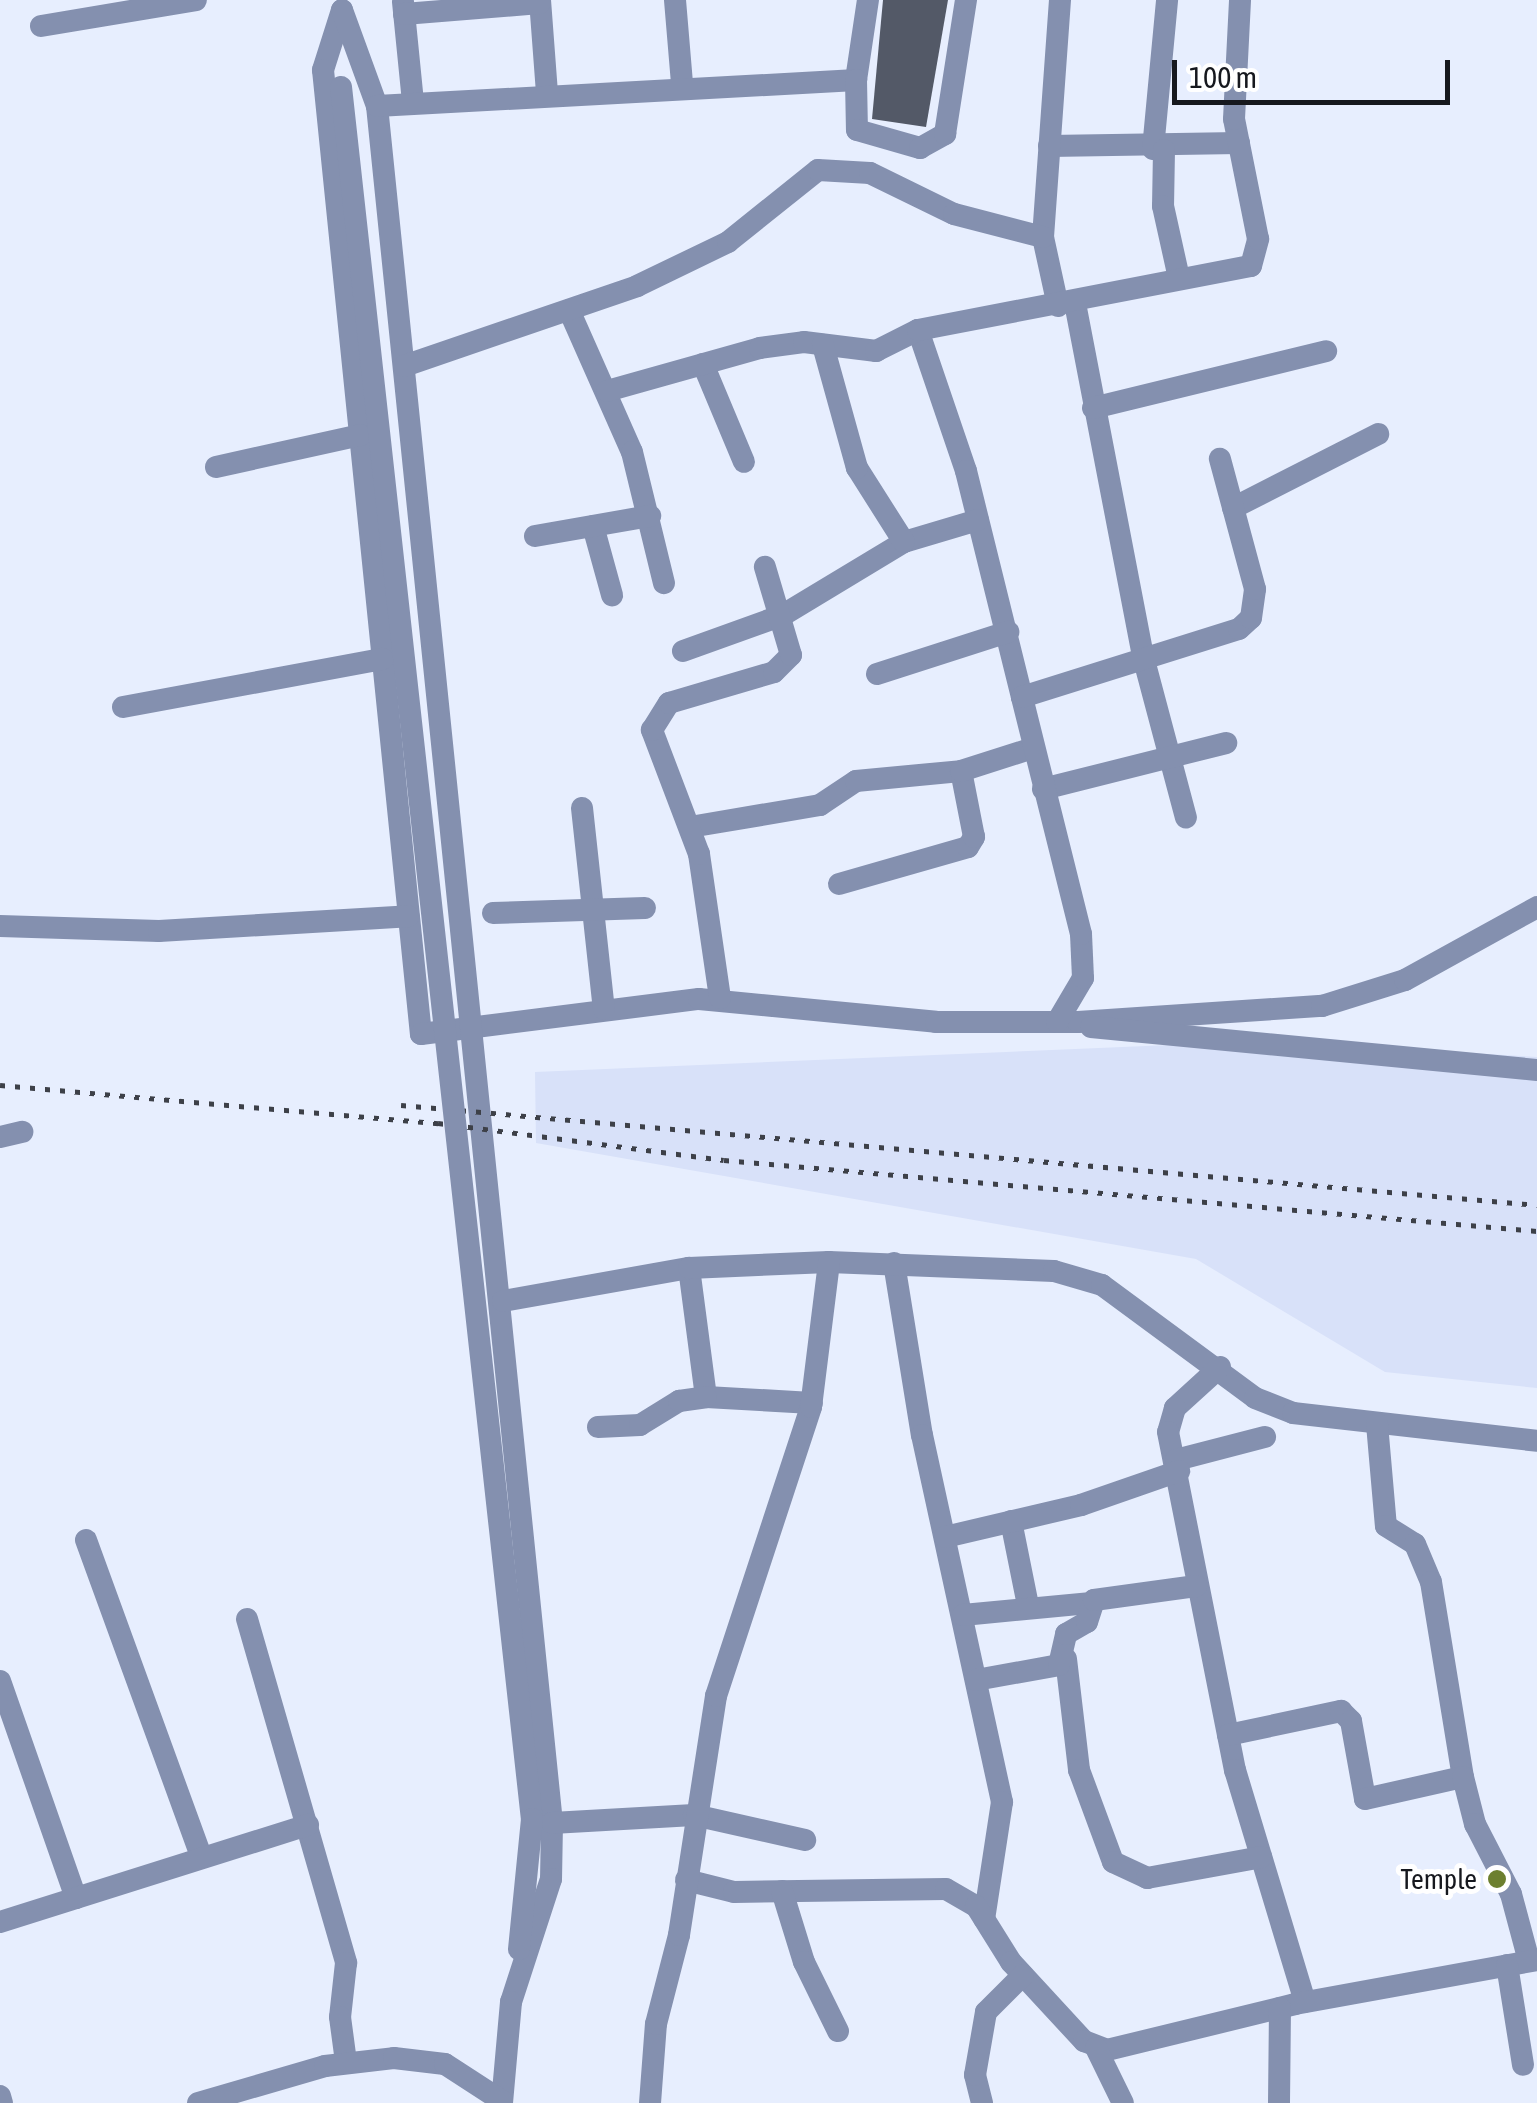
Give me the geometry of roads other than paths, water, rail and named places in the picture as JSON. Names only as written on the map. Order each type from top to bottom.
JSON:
[{"type":"street","points":[[41,26],[196,0]]},
{"type":"street","points":[[675,0],[682,84]]},
{"type":"street","points":[[868,0],[856,80],[858,130],[920,148],[940,142],[966,0]]},
{"type":"street","points":[[1060,0],[1043,238],[1067,305],[1093,408],[1144,660],[1186,818]]},
{"type":"street","points":[[1167,0],[1159,150],[1164,217],[1179,278]]},
{"type":"street","points":[[608,391],[786,344],[876,351],[918,330],[1067,305],[1257,260],[1238,143],[1240,0]]},
{"type":"street","points":[[414,103],[403,7],[540,1],[548,94]]},
{"type":"street","points":[[198,2103],[346,2062],[445,2064],[502,2102],[532,1820],[341,87],[343,5]]},
{"type":"street","points":[[343,5],[378,106],[503,1301],[552,1823],[551,1879],[511,2002]]},
{"type":"street","points":[[343,5],[323,70],[421,1034],[720,998],[936,1022],[1063,1022],[1346,1002],[1405,980],[1533,914]]},
{"type":"street","points":[[378,106],[682,84],[856,80]]},
{"type":"street","points":[[1049,146],[1159,150],[1238,143]]},
{"type":"street","points":[[404,366],[569,310],[728,242],[818,170],[870,173],[954,214],[1043,238]]},
{"type":"street","points":[[569,310],[608,391],[650,516],[664,584]]},
{"type":"street","points":[[918,330],[978,520],[1008,632],[1084,960],[1077,992],[1063,1022]]},
{"type":"street","points":[[823,345],[854,460],[904,542]]},
{"type":"street","points":[[1093,408],[1326,351]]},
{"type":"street","points":[[703,364],[744,462]]},
{"type":"street","points":[[1233,508],[1378,434]]},
{"type":"street","points":[[216,467],[360,435]]},
{"type":"street","points":[[1022,698],[1240,629],[1251,618],[1255,589],[1220,459]]},
{"type":"street","points":[[535,536],[650,516]]},
{"type":"street","points":[[684,651],[783,615],[904,542],[978,520]]},
{"type":"street","points":[[593,526],[612,595]]},
{"type":"street","points":[[720,998],[690,826],[652,730],[656,716],[683,696],[774,672],[790,654],[783,615],[765,568]]},
{"type":"street","points":[[878,674],[1008,632]]},
{"type":"street","points":[[123,707],[383,658]]},
{"type":"street","points":[[1043,789],[1226,743]]},
{"type":"street","points":[[690,826],[820,805],[856,781],[961,771],[1032,748]]},
{"type":"street","points":[[839,884],[968,847],[974,837],[961,771]]},
{"type":"street","points":[[582,808],[604,1010]]},
{"type":"street","points":[[493,913],[645,908]]},
{"type":"street","points":[[0,926],[142,932],[409,916]]},
{"type":"street","points":[[1063,1022],[1130,1036],[1537,1070]]},
{"type":"street","points":[[650,2103],[656,2024],[686,1880],[716,1696],[812,1402],[829,1262]]},
{"type":"street","points":[[503,1301],[689,1268],[894,1262],[1076,1274],[1119,1295],[1220,1367],[1256,1398],[1293,1413],[1537,1441]]},
{"type":"street","points":[[894,1262],[945,1537],[1002,1802],[984,1919]]},
{"type":"street","points":[[689,1268],[706,1396]]},
{"type":"street","points":[[1220,1367],[1170,1416],[1196,1586],[1228,1735],[1260,1857],[1305,2002]]},
{"type":"street","points":[[598,1427],[640,1425],[679,1401],[706,1396],[812,1402]]},
{"type":"street","points":[[1376,1424],[1386,1526],[1415,1544],[1431,1582],[1463,1776],[1475,1824],[1512,1894],[1524,1962],[1523,2065]]},
{"type":"street","points":[[945,1537],[1011,1522],[1265,1437]]},
{"type":"street","points":[[1011,1522],[1028,1605]]},
{"type":"street","points":[[86,1540],[202,1858]]},
{"type":"street","points":[[963,1615],[1196,1586]]},
{"type":"street","points":[[1091,1602],[1086,1622],[1066,1634],[1066,1659],[1079,1770],[1113,1862],[1147,1878],[1260,1857]]},
{"type":"street","points":[[247,1619],[346,1963],[340,2017],[346,2062]]},
{"type":"street","points":[[976,1680],[1066,1659]]},
{"type":"street","points":[[0,1680],[76,1898]]},
{"type":"street","points":[[1228,1735],[1340,1711],[1351,1721],[1365,1799],[1463,1776]]},
{"type":"street","points":[[552,1823],[694,1815],[805,1840]]},
{"type":"street","points":[[0,1922],[308,1824]]},
{"type":"street","points":[[686,1880],[734,1892],[922,1884],[963,1896],[1023,1975],[1096,2048],[1123,2103]]},
{"type":"street","points":[[782,1892],[804,1962],[838,2031]]},
{"type":"street","points":[[1096,2048],[1124,2049],[1305,2002],[1524,1962]]},
{"type":"street","points":[[982,2103],[975,2076],[986,2012],[1023,1975]]},
{"type":"street","points":[[1279,2103],[1280,2008]]},
{"type":"railway","points":[[0,1085],[438,1123],[724,1160],[1537,1231]]},
{"type":"railway","points":[[401,1105],[1537,1205]]},
{"type":"place","name":"Temple","points":[[1497,1879]]}]
